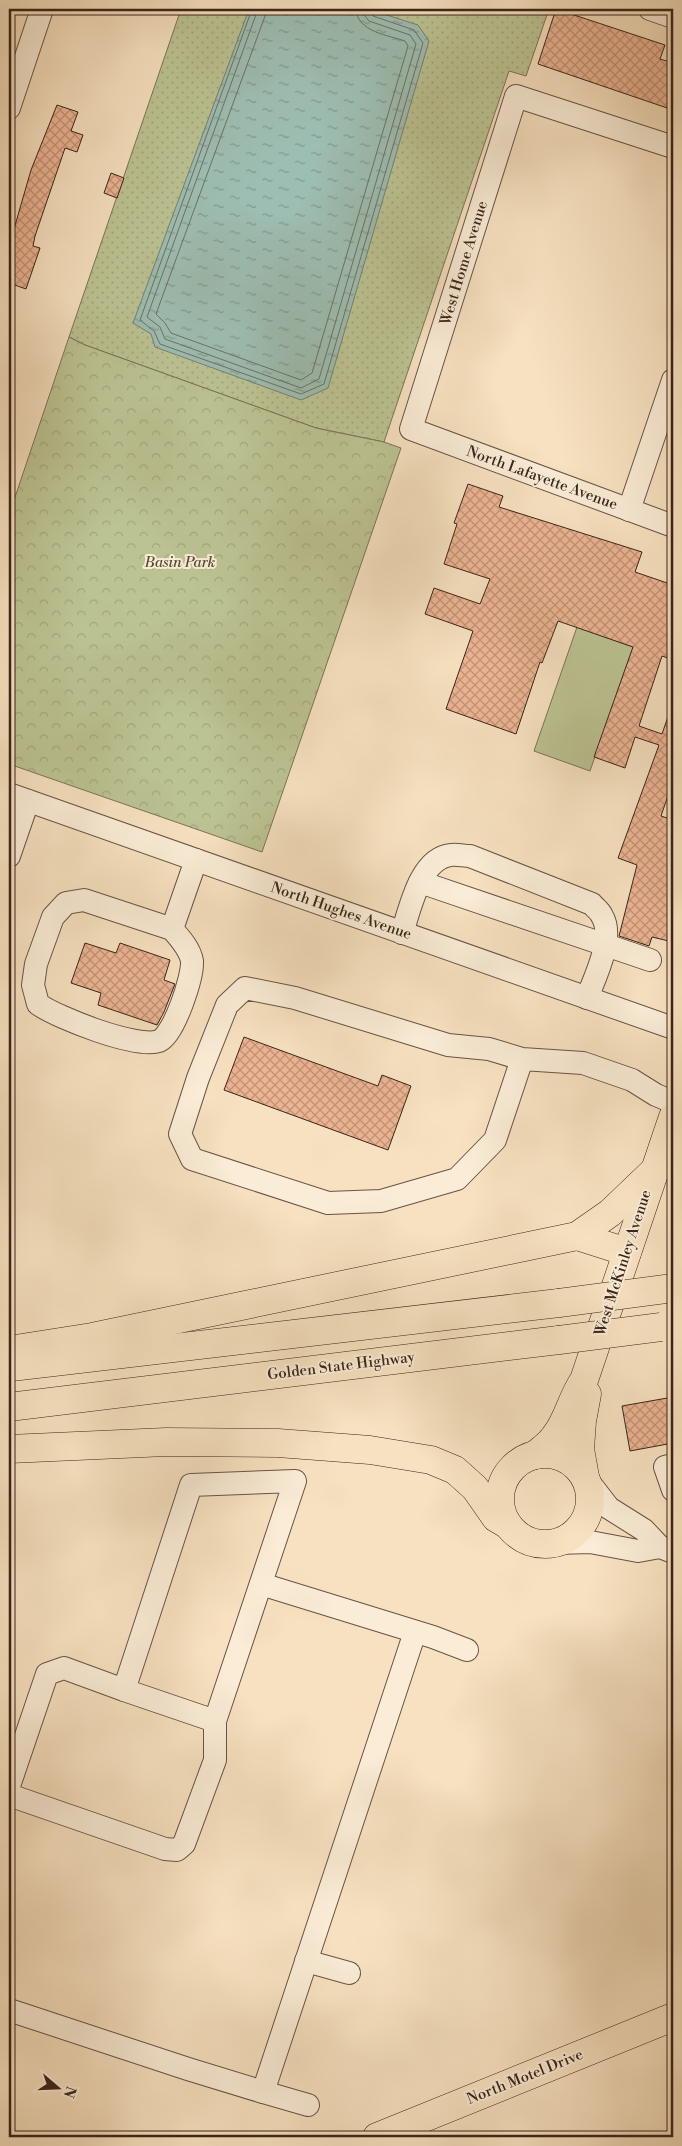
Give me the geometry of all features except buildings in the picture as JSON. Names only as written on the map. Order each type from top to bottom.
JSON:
[{"type":"main road","name":"West McKinley Avenue","points":[[508,1525],[502,1512],[500,1497],[503,1482],[510,1470],[521,1460],[535,1455],[555,1437],[574,1394],[584,1380],[673,1117]]},
{"type":"main road","points":[[9,1350],[101,1335],[577,1236],[610,1213],[654,1171]]},
{"type":"main road","points":[[577,1236],[627,1252]]},
{"type":"main road","points":[[9,1368],[673,1288]]},
{"type":"main road","name":"Golden State Highway","points":[[9,1407],[667,1327]]},
{"type":"main road","name":"West McKinley Avenue","points":[[556,1543],[569,1538],[579,1529],[586,1517],[590,1497],[580,1449],[582,1421],[587,1397],[584,1380]]},
{"type":"main road","points":[[9,1449],[166,1442],[278,1443],[370,1450],[431,1460],[456,1470],[475,1488],[496,1518],[508,1525],[517,1535],[529,1542],[542,1544],[556,1543]]},
{"type":"main road","points":[[535,1455],[550,1454],[564,1458],[576,1466],[585,1477]]},
{"type":"main road","name":"North Motel Drive","points":[[377,2137],[673,2017]]},
{"type":"street","points":[[9,108],[42,9]]},
{"type":"street","points":[[650,9],[673,17]]},
{"type":"street","name":"West Home Avenue","points":[[411,430],[516,96],[673,147]]},
{"type":"street","points":[[629,510],[673,380]]},
{"type":"street","name":"North Lafayette Avenue","points":[[411,430],[673,526]]},
{"type":"street","points":[[9,856],[18,798]]},
{"type":"street","name":"North Hughes Avenue","points":[[18,798],[673,1028]]},
{"type":"street","points":[[402,933],[420,882],[434,861],[450,854],[470,856],[592,904],[602,916],[607,928],[605,946],[587,998]]},
{"type":"street","points":[[172,929],[196,860]]},
{"type":"street","points":[[420,882],[650,960]]},
{"type":"street","points":[[84,900],[172,929],[185,944],[192,961],[188,983],[173,1026],[161,1040],[143,1043],[123,1038],[52,1014],[38,1004],[33,985],[36,964],[53,917],[66,903],[84,900]]},
{"type":"street","points":[[522,1059],[495,1140],[457,1179],[380,1201],[328,1203],[192,1159],[180,1134],[198,1078],[227,1005],[245,988],[296,998],[448,1045],[489,1049],[522,1059],[583,1063],[632,1080],[656,1095],[673,1102]]},
{"type":"street","points":[[673,1465],[666,1467],[673,1490]]},
{"type":"street","points":[[585,1477],[609,1508],[644,1530],[667,1550]]},
{"type":"street","points":[[9,1795],[165,1849],[177,1850],[184,1844],[215,1760],[215,1721],[295,1481],[191,1485],[124,1690]]},
{"type":"street","points":[[556,1543],[590,1542],[638,1551],[667,1550]]},
{"type":"street","points":[[261,1584],[467,1650]]},
{"type":"street","points":[[263,2092],[415,1632]]},
{"type":"street","points":[[9,1786],[47,1674],[64,1668],[215,1721]]},
{"type":"street","points":[[306,1961],[349,1973]]},
{"type":"street","points":[[9,2010],[188,2069],[308,2105]]},
{"type":"green space","points":[[181,9],[549,9],[526,76],[509,71],[384,442],[316,428],[85,345],[69,337]]},
{"type":"green space","name":"Basin Park","points":[[69,337],[85,345],[316,428],[384,442],[401,448],[262,852],[9,764],[9,515]]},
{"type":"green space","points":[[577,627],[633,647],[590,771],[534,751]]},
{"type":"water","points":[[249,9],[368,9],[418,25],[429,41],[328,388],[301,400],[155,347],[151,334],[133,323]]},
{"type":"railway","points":[[657,2137],[673,2131]]}]
